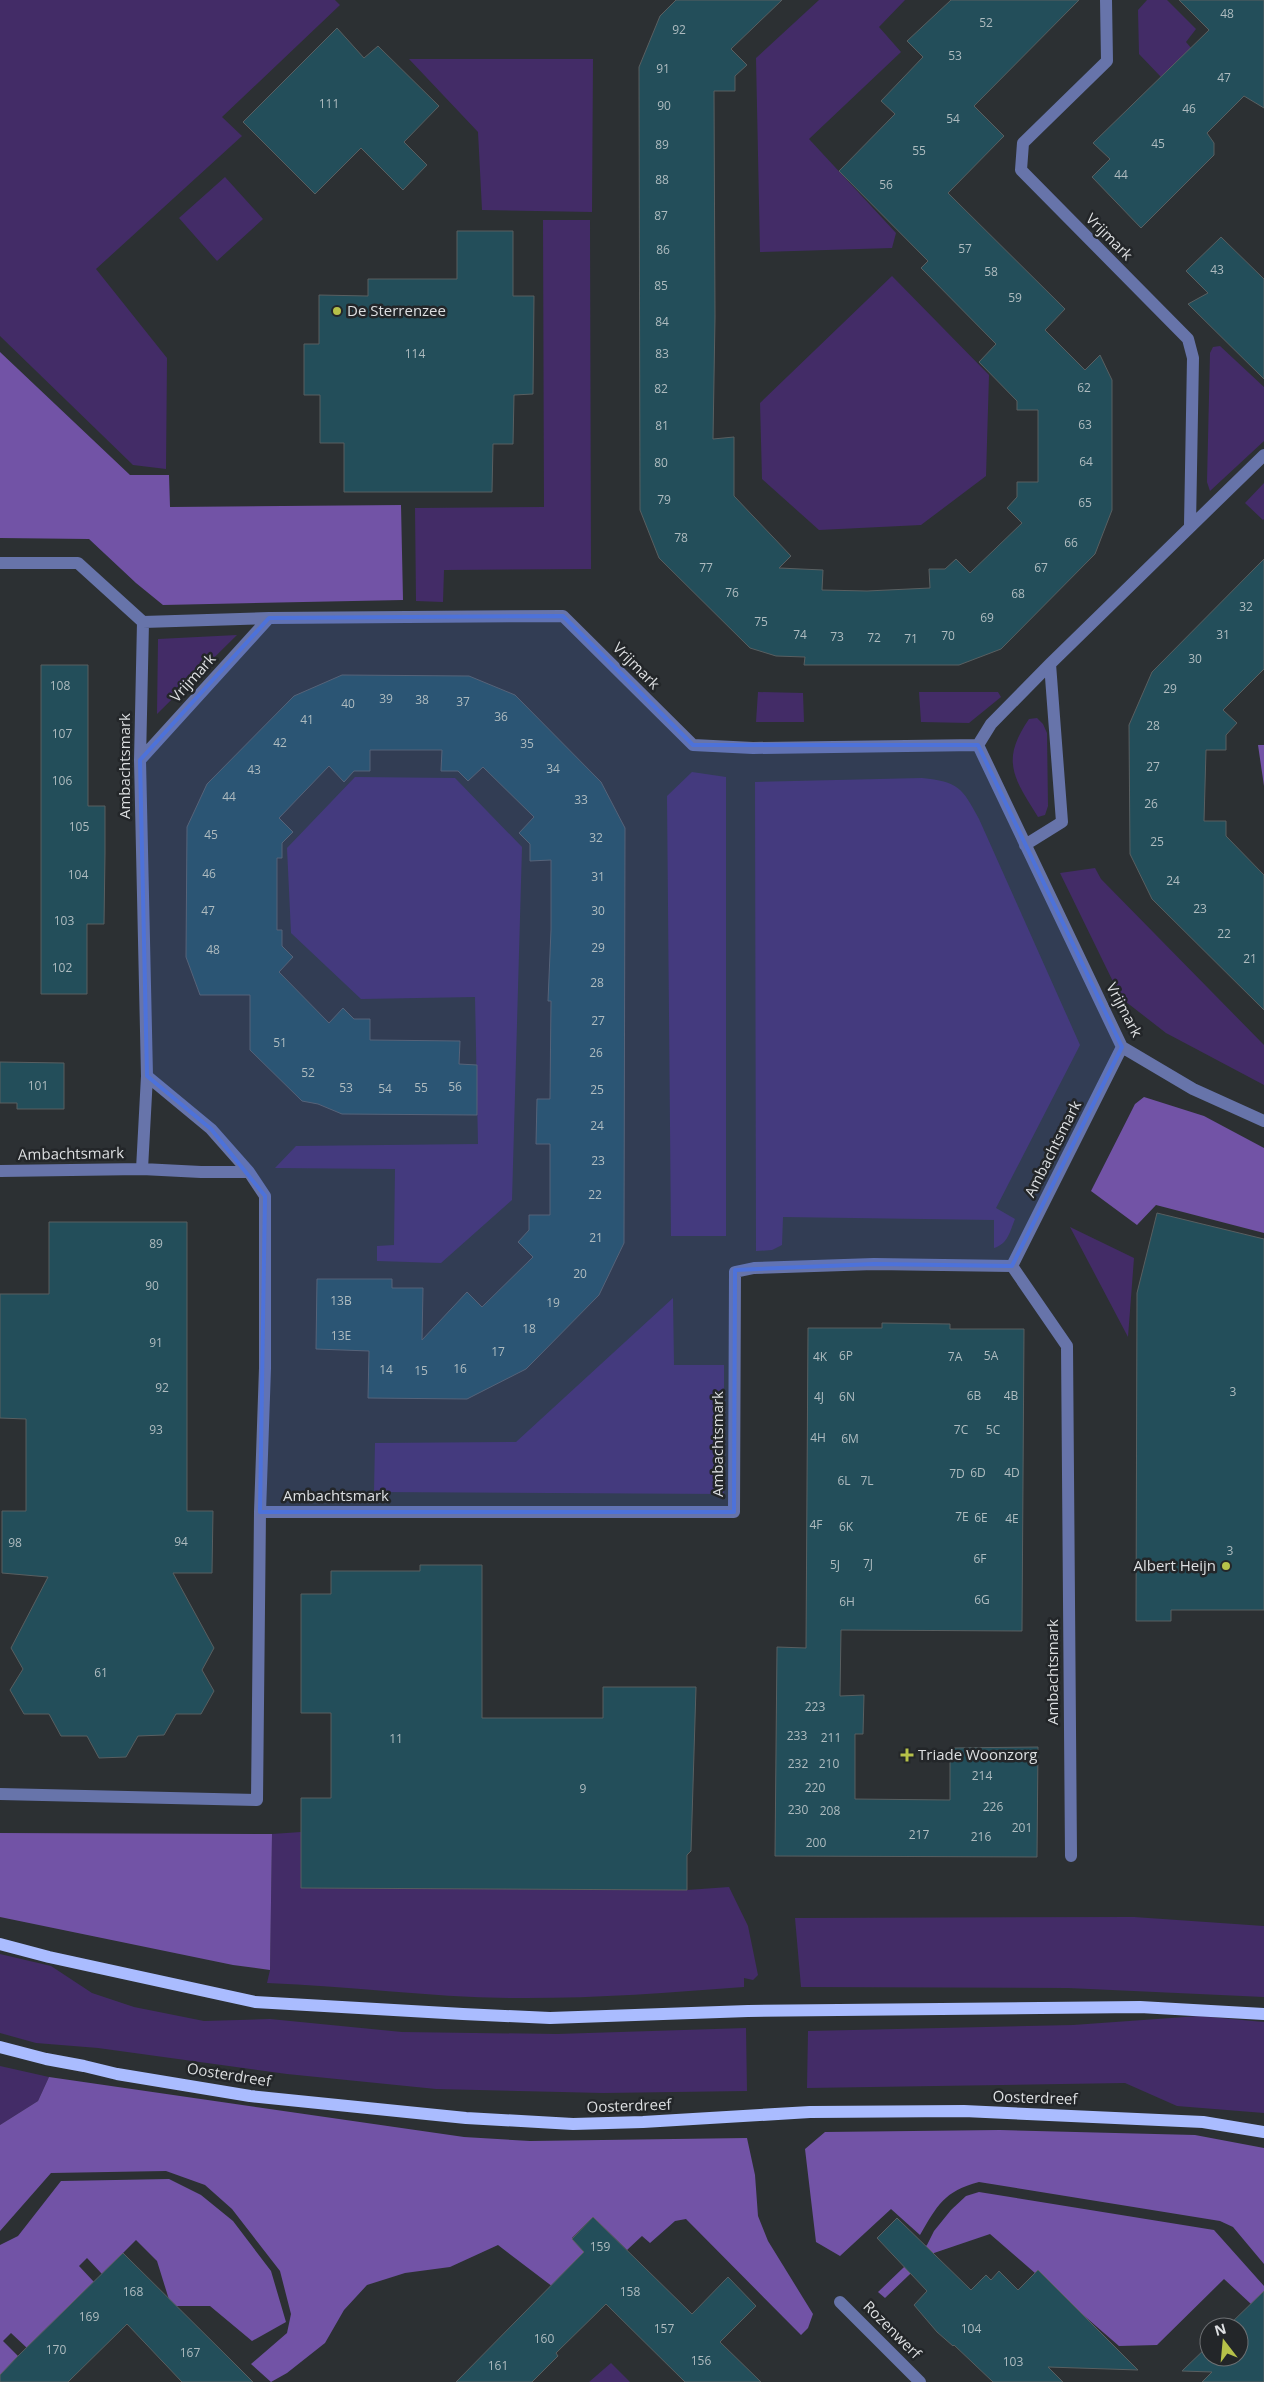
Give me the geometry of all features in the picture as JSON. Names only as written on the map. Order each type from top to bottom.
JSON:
[{"type":"main road","points":[[0,1944],[49,1957],[255,2002],[550,2018],[748,2010],[804,2012],[1140,2007],[1264,2014]]},
{"type":"main road","name":"Oosterdreef","points":[[0,2047],[117,2074],[250,2096],[466,2118],[573,2124],[643,2122],[810,2112],[964,2111],[1203,2122],[1264,2132]]},
{"type":"street","name":"Vrijmark","points":[[1106,0],[1107,61],[1023,143],[1021,170],[1188,339],[1193,358],[1190,525]]},
{"type":"street","points":[[978,745],[991,724],[1050,664],[1190,525],[1264,455]]},
{"type":"street","points":[[0,563],[78,563],[143,622]]},
{"type":"street","name":"Vrijmark","points":[[143,622],[269,618],[563,616],[693,745],[752,748],[978,745],[1122,1047],[1193,1089],[1264,1121]]},
{"type":"street","name":"Vrijmark","points":[[140,760],[269,618]]},
{"type":"street","name":"Ambachtsmark","points":[[142,1169],[147,1076],[140,760],[143,622]]},
{"type":"street","points":[[1025,845],[1062,822],[1050,664]]},
{"type":"street","name":"Ambachtsmark","points":[[1012,1266],[1122,1047]]},
{"type":"street","name":"Ambachtsmark","points":[[0,1794],[257,1800],[260,1512],[265,1368],[265,1196],[249,1172],[211,1129],[147,1076]]},
{"type":"street","name":"Ambachtsmark","points":[[0,1171],[142,1169],[249,1172]]},
{"type":"street","name":"Ambachtsmark","points":[[260,1512],[734,1512],[735,1272],[754,1268],[874,1264],[1012,1266]]},
{"type":"street","name":"Ambachtsmark","points":[[1012,1266],[1067,1346],[1071,1856]]},
{"type":"street","name":"Rozenwerf","points":[[840,2302],[920,2382]]},
{"type":"highlighted area","points":[[563,616],[693,745],[978,745],[1122,1047],[1012,1266],[874,1264],[735,1270],[734,1512],[260,1512],[265,1196],[211,1129],[147,1076],[140,760],[269,618]]},
{"type":"shaded area","points":[[0,0],[335,0],[340,5],[222,117],[242,136],[96,269],[167,358],[166,469],[133,465],[0,336]]},
{"type":"shaded area","points":[[819,0],[905,0],[879,27],[901,52],[809,139],[896,233],[892,248],[760,252],[756,58]]},
{"type":"shaded area","points":[[1147,0],[1167,0],[1196,29],[1186,42],[1192,49],[1161,77],[1139,54],[1138,10]]},
{"type":"shaded area","points":[[409,59],[593,59],[592,212],[482,210],[478,132]]},
{"type":"shaded area","points":[[225,177],[263,219],[217,261],[179,218]]},
{"type":"shaded area","points":[[543,220],[590,220],[591,569],[444,570],[443,602],[416,601],[415,508],[544,507]]},
{"type":"shaded area","points":[[892,276],[989,375],[986,476],[921,525],[819,530],[762,479],[760,403]]},
{"type":"shaded area","points":[[1220,346],[1264,387],[1264,441],[1210,491],[1207,482],[1210,353],[1213,347]]},
{"type":"shaded area","points":[[0,352],[130,475],[169,475],[170,507],[401,505],[403,600],[163,605],[136,583],[89,539],[0,538]]},
{"type":"shaded area","points":[[1264,483],[1264,519],[1263,520],[1245,503]]},
{"type":"shaded area","points":[[237,635],[157,714],[158,639]]},
{"type":"shaded area","points":[[758,692],[803,693],[804,722],[756,722]]},
{"type":"shaded area","points":[[919,692],[998,692],[1001,697],[969,723],[921,722]]},
{"type":"shaded area","points":[[1037,718],[1043,724],[1047,733],[1048,806],[1045,815],[1038,817],[1017,780],[1013,758],[1020,734],[1029,719]]},
{"type":"shaded area","points":[[1258,745],[1264,745],[1264,786]]},
{"type":"shaded area","points":[[692,772],[726,777],[726,1236],[671,1236],[667,796]]},
{"type":"shaded area","points":[[355,777],[455,778],[522,847],[512,1200],[441,1263],[377,1261],[377,1246],[394,1245],[395,1169],[275,1168],[296,1146],[478,1144],[475,997],[361,999],[291,933],[287,848]]},
{"type":"shaded area","points":[[922,778],[944,782],[958,788],[973,808],[1080,1045],[996,1208],[1015,1219],[1008,1236],[999,1246],[994,1248],[994,1220],[783,1217],[782,1245],[772,1250],[756,1251],[755,782]]},
{"type":"shaded area","points":[[1095,868],[1101,879],[1264,1045],[1264,1085],[1166,1033],[1121,998],[1060,873]]},
{"type":"shaded area","points":[[1144,1097],[1204,1116],[1264,1148],[1264,1233],[1156,1205],[1137,1225],[1091,1191],[1135,1104]]},
{"type":"shaded area","points":[[1070,1227],[1134,1258],[1128,1337]]},
{"type":"shaded area","points":[[673,1298],[674,1365],[724,1365],[724,1494],[374,1492],[375,1443],[516,1442]]},
{"type":"shaded area","points":[[301,1832],[301,1888],[687,1890],[729,1887],[748,1926],[758,1975],[753,1980],[744,1978],[744,1987],[568,1998],[448,1996],[267,1983],[270,1970],[272,1834]]},
{"type":"shaded area","points":[[0,1833],[272,1834],[270,1970],[233,1965],[0,1917]]},
{"type":"shaded area","points":[[1134,1917],[1264,1926],[1264,1997],[1068,1988],[801,1987],[795,1918]]},
{"type":"shaded area","points":[[0,1954],[51,1966],[92,1993],[134,2007],[204,2021],[270,2019],[402,2032],[557,2034],[746,2028],[747,2091],[603,2093],[436,2089],[287,2074],[98,2048],[36,2043],[0,2033]]},
{"type":"shaded area","points":[[1199,2016],[1264,2022],[1264,2113],[1177,2106],[1125,2083],[807,2088],[808,2031],[1073,2025]]},
{"type":"shaded area","points":[[0,2066],[49,2077],[38,2101],[0,2125]]},
{"type":"shaded area","points":[[49,2077],[464,2137],[530,2141],[747,2138],[755,2175],[758,2216],[768,2241],[813,2314],[808,2328],[801,2335],[686,2219],[675,2221],[650,2243],[642,2236],[627,2250],[593,2217],[572,2238],[584,2252],[557,2290],[498,2245],[450,2267],[405,2273],[367,2285],[344,2310],[325,2343],[287,2373],[271,2382],[251,2364],[287,2333],[291,2314],[280,2271],[232,2209],[205,2185],[166,2171],[51,2173],[0,2231],[0,2125],[38,2101]]},
{"type":"shaded area","points":[[1000,2130],[1195,2135],[1264,2148],[1264,2264],[1233,2227],[1220,2221],[979,2182],[949,2195],[931,2216],[920,2235],[891,2209],[840,2256],[816,2242],[805,2149],[825,2132]]},
{"type":"shaded area","points":[[169,2179],[201,2195],[233,2221],[271,2271],[286,2322],[252,2341],[210,2306],[171,2306],[157,2261],[136,2240],[102,2274],[87,2258],[79,2266],[94,2282],[27,2348],[11,2333],[3,2341],[19,2357],[0,2375],[0,2245],[18,2236],[61,2181]]},
{"type":"shaded area","points":[[979,2192],[1214,2230],[1264,2286],[1264,2316],[1224,2279],[1157,2345],[1119,2346],[990,2234],[931,2254],[885,2298],[878,2292],[927,2245],[934,2231],[951,2210],[966,2196]]},
{"type":"shaded area","points":[[611,2363],[630,2382],[589,2382]]},
{"type":"building","points":[[676,0],[782,0],[731,49],[747,65],[735,76],[735,91],[714,91],[715,317],[713,439],[734,437],[734,496],[791,556],[779,568],[823,570],[822,590],[867,591],[930,588],[929,569],[945,569],[956,559],[970,573],[1022,523],[1007,508],[1017,497],[1017,482],[1038,482],[1038,410],[1017,410],[1017,401],[979,362],[996,344],[921,268],[928,261],[839,171],[895,114],[881,101],[923,57],[907,41],[951,0],[1079,0],[974,106],[1004,136],[948,193],[1065,309],[1045,330],[1085,370],[1100,355],[1112,380],[1112,510],[1095,554],[1001,649],[959,665],[804,665],[805,657],[776,656],[750,648],[659,558],[640,510],[639,67],[660,16]]},
{"type":"building","points":[[1179,0],[1264,0],[1264,108],[1244,96],[1207,133],[1214,143],[1214,155],[1141,228],[1092,177],[1110,159],[1093,143],[1209,30]]},
{"type":"building","points":[[337,28],[364,58],[378,46],[439,106],[404,142],[427,165],[403,190],[361,148],[315,194],[243,122]]},
{"type":"building","points":[[457,231],[513,231],[513,296],[534,296],[533,394],[514,395],[513,444],[493,444],[492,492],[344,492],[344,443],[320,443],[320,395],[304,395],[304,344],[319,344],[319,295],[368,296],[368,279],[457,279]]},
{"type":"building","points":[[1221,237],[1264,279],[1264,379],[1188,304],[1208,293],[1186,271]]},
{"type":"building","points":[[1264,559],[1264,669],[1223,710],[1237,723],[1226,735],[1226,750],[1206,750],[1204,821],[1226,821],[1226,836],[1264,875],[1264,1010],[1152,899],[1130,854],[1129,725],[1152,672]]},
{"type":"building","points":[[41,665],[88,665],[88,806],[105,806],[105,853],[104,924],[87,924],[87,994],[41,994]]},
{"type":"building","points":[[342,675],[469,676],[515,695],[601,782],[625,828],[624,1243],[599,1295],[526,1369],[467,1399],[368,1398],[369,1351],[316,1349],[317,1279],[392,1279],[392,1288],[423,1288],[422,1340],[467,1292],[482,1307],[533,1257],[518,1242],[529,1230],[529,1215],[550,1215],[550,1144],[536,1144],[537,1099],[550,1099],[551,1001],[548,1001],[551,860],[530,861],[530,844],[519,833],[534,817],[483,767],[468,781],[458,771],[441,771],[442,750],[370,750],[370,771],[354,771],[344,782],[329,766],[279,818],[293,832],[282,843],[282,858],[277,858],[277,930],[282,930],[282,946],[293,957],[279,972],[329,1023],[343,1008],[354,1019],[370,1019],[370,1040],[460,1041],[459,1064],[477,1065],[477,1115],[342,1114],[318,1104],[302,1101],[250,1050],[250,995],[200,995],[186,957],[187,827],[207,784],[294,696]]},
{"type":"building","points":[[0,1062],[64,1063],[64,1109],[17,1109],[17,1103],[0,1103]]},
{"type":"building","points":[[1157,1213],[1264,1239],[1264,1610],[1171,1610],[1171,1621],[1136,1621],[1137,1293]]},
{"type":"building","points":[[49,1222],[187,1222],[187,1511],[213,1511],[212,1573],[173,1573],[214,1648],[202,1670],[214,1691],[201,1714],[176,1714],[164,1735],[138,1736],[126,1757],[99,1758],[87,1736],[61,1736],[49,1714],[24,1714],[10,1690],[23,1669],[11,1648],[48,1577],[2,1573],[2,1511],[26,1511],[26,1419],[0,1418],[0,1294],[49,1294]]},
{"type":"building","points":[[882,1323],[950,1324],[950,1329],[1024,1329],[1022,1631],[841,1630],[840,1696],[864,1695],[863,1734],[855,1734],[855,1799],[950,1800],[950,1748],[1038,1747],[1037,1857],[775,1856],[777,1647],[806,1648],[808,1328],[882,1328]]},
{"type":"building","points":[[420,1565],[482,1565],[482,1718],[603,1718],[603,1687],[696,1687],[691,1851],[687,1855],[687,1890],[301,1888],[301,1798],[331,1798],[331,1713],[301,1713],[301,1594],[331,1594],[331,1571],[420,1571]]},
{"type":"building","points":[[593,2217],[692,2314],[728,2277],[756,2306],[720,2342],[761,2382],[685,2382],[606,2304],[556,2353],[558,2356],[532,2382],[456,2382],[584,2252],[572,2239]]},
{"type":"building","points":[[897,2218],[971,2290],[986,2275],[991,2280],[999,2271],[1018,2290],[1038,2270],[1138,2370],[1048,2367],[1063,2382],[993,2382],[954,2345],[937,2332],[914,2305],[927,2291],[877,2238]]},
{"type":"building","points":[[123,2253],[253,2382],[182,2382],[127,2324],[68,2382],[0,2382],[0,2375],[18,2356]]},
{"type":"building","points":[[1264,2291],[1264,2382],[1202,2382],[1212,2372],[1182,2371],[1199,2355],[1199,2367],[1249,2367],[1249,2317],[1237,2317]]},
{"type":"place","name":"De Sterrenzee","points":[[337,311]]},
{"type":"place","name":"Albert Heijn","points":[[1226,1566]]},
{"type":"place","name":"Triade Woonzorg","points":[[907,1755]]}]
